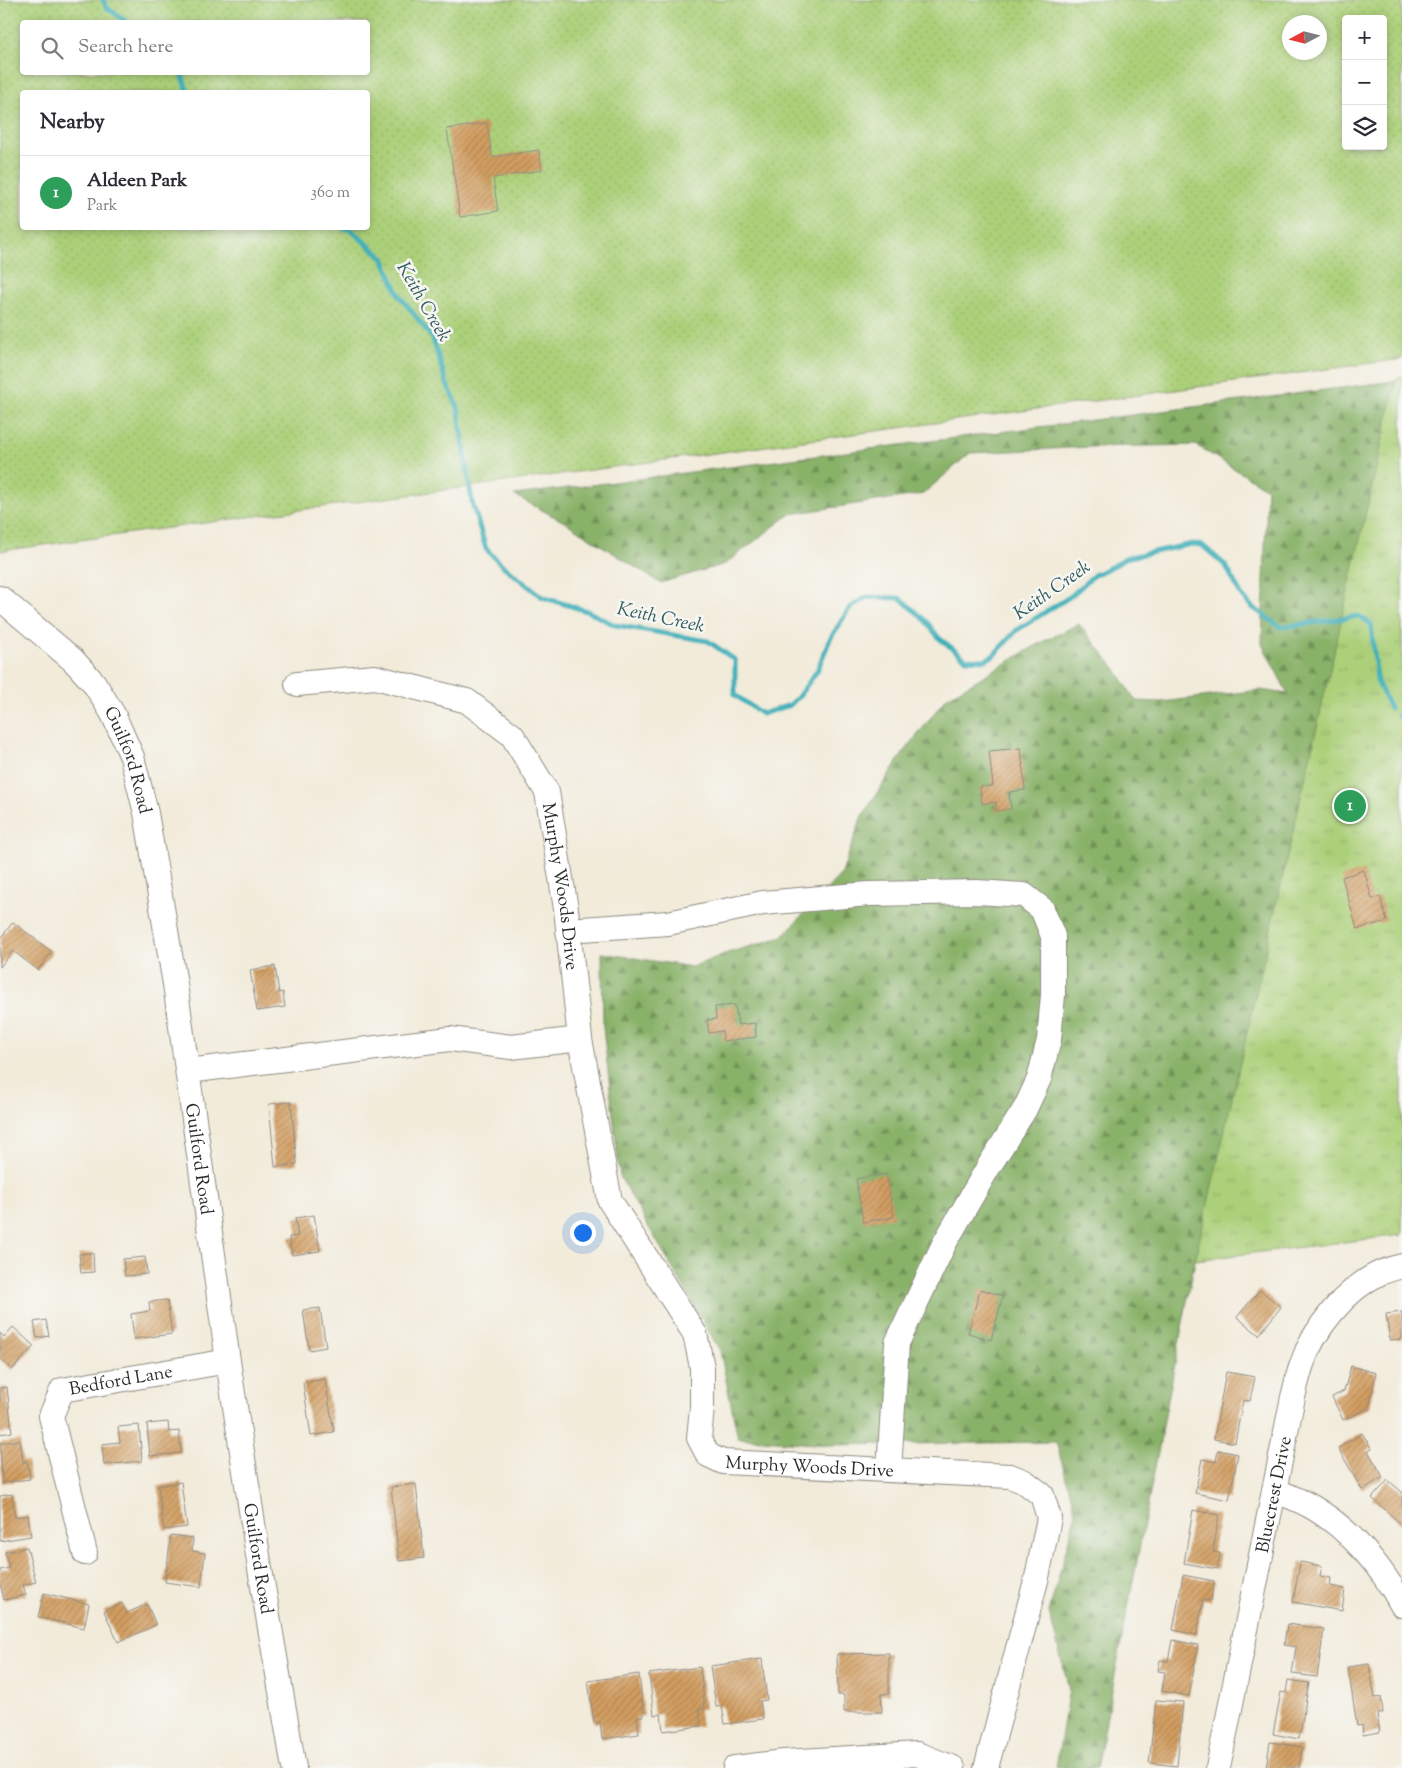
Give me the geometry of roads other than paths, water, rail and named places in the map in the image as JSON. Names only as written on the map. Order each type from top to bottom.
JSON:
[{"type":"street","name":"Guilford Road","points":[[0,598],[73,660],[94,683],[113,714],[132,757],[148,823],[188,1071],[228,1361],[261,1575],[294,1768]]},
{"type":"street","name":"Murphy Woods Drive","points":[[297,684],[375,677],[467,701],[512,735],[547,792],[568,930],[580,1039],[610,1201],[695,1334],[702,1367],[702,1408],[699,1438],[708,1456],[723,1462],[1010,1476],[1025,1482],[1042,1495],[1049,1518],[1037,1577],[986,1768]]},
{"type":"street","points":[[568,930],[668,923],[763,903],[869,894],[977,892],[1024,896],[1042,909],[1053,936],[1053,995],[1049,1040],[1042,1069],[1024,1109],[944,1244],[897,1342],[889,1470]]},
{"type":"street","points":[[188,1071],[450,1039],[511,1048],[580,1039]]},
{"type":"street","name":"Bluecrest Drive","points":[[1218,1768],[1293,1397],[1302,1362],[1319,1330],[1336,1308],[1357,1287],[1380,1273],[1402,1266]]},
{"type":"street","name":"Bedford Lane","points":[[85,1553],[51,1416],[62,1390],[228,1361]]},
{"type":"street","points":[[1274,1490],[1312,1507],[1341,1529],[1367,1554],[1392,1587],[1402,1605]]},
{"type":"street","points":[[735,1768],[794,1761],[917,1754],[953,1768]]},
{"type":"waterway","name":"Keith Creek","points":[[103,0],[106,7],[124,20]]},
{"type":"waterway","name":"Keith Creek","points":[[182,75],[187,90]]},
{"type":"waterway","name":"Keith Creek","points":[[351,230],[383,258],[399,295],[433,339],[446,382],[458,407],[472,502],[486,549],[502,565],[542,597],[587,611],[615,625],[708,641],[735,660],[735,695],[762,714],[790,705],[798,697],[817,671],[830,639],[849,609],[866,597],[900,598],[926,621],[939,638],[966,659],[985,660],[993,656],[1017,630],[1071,596],[1094,575],[1125,558],[1192,544],[1202,545],[1226,566],[1241,595],[1252,607],[1279,626],[1284,627],[1359,616],[1371,624],[1377,681],[1390,708]]},
{"type":"waterway","name":"Keith Creek","points":[[1398,715],[1402,719]]},
{"type":"place","name":"Aldeen Park","points":[[1350,806]]}]
